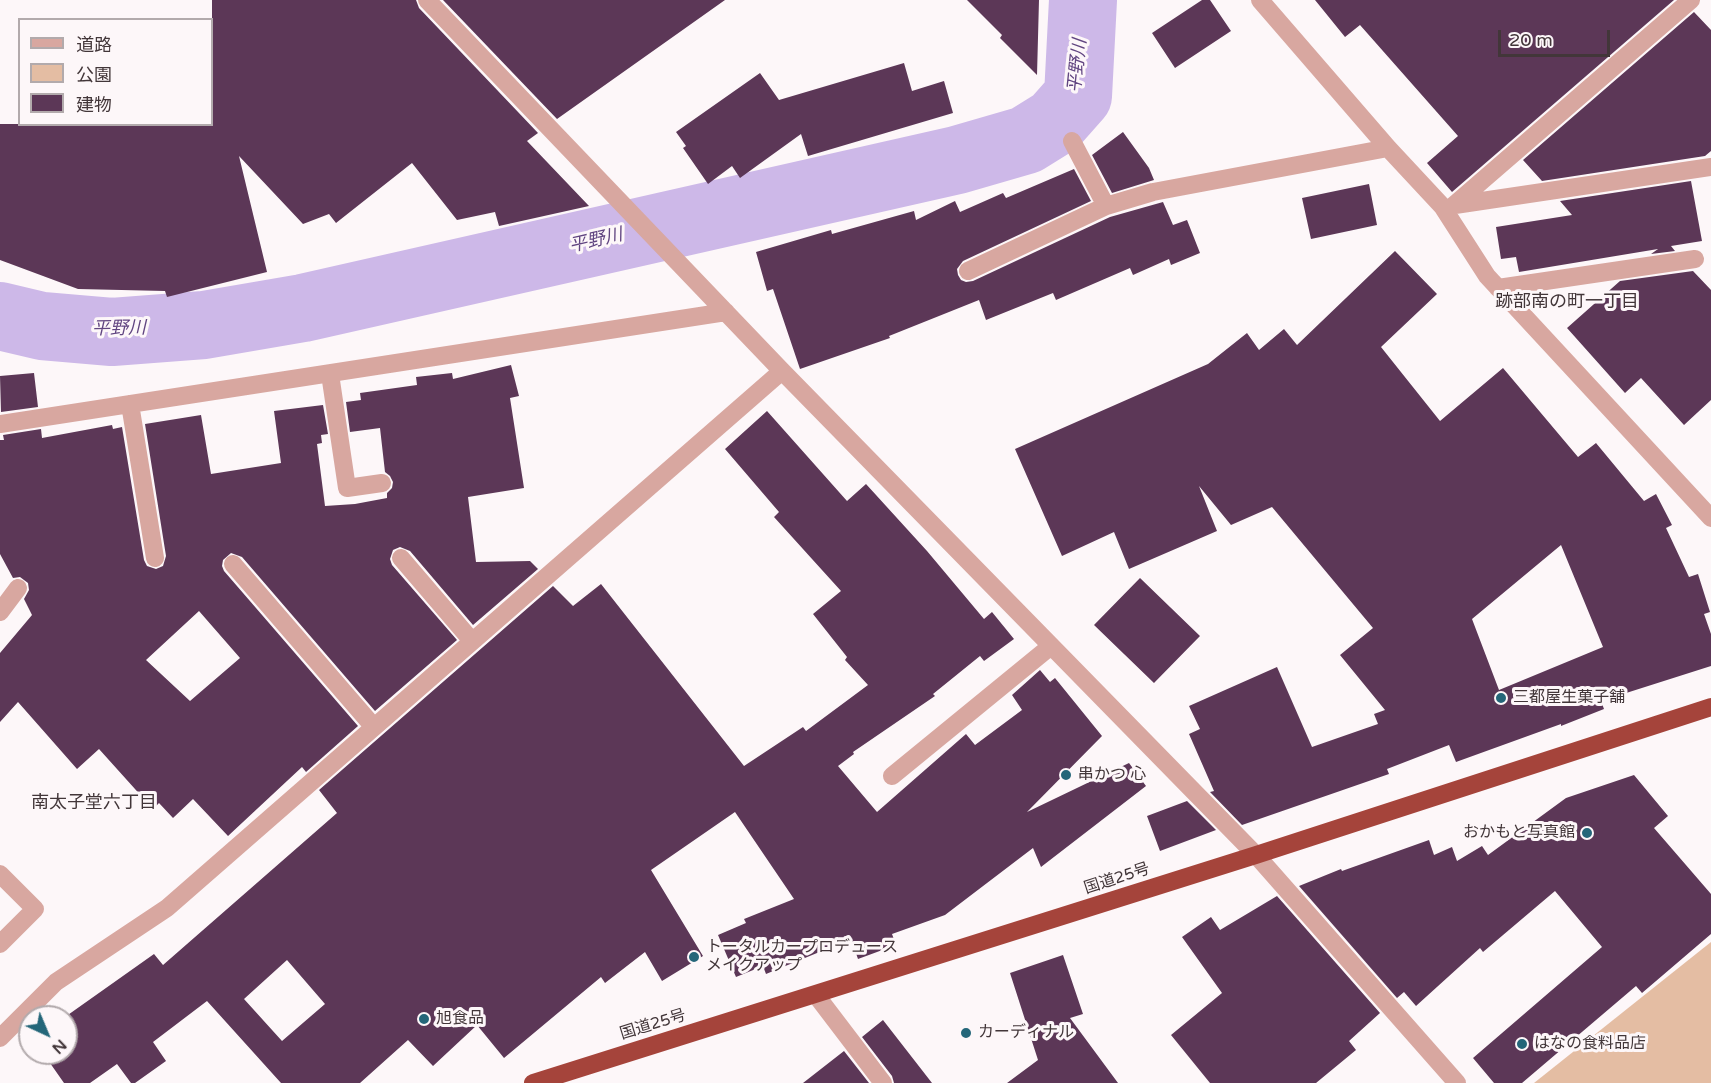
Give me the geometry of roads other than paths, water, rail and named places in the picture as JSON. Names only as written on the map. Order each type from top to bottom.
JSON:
[{"type":"highway","name":"国道25号","points":[[533,1083],[1256,855],[1711,706]]},
{"type":"street","points":[[427,0],[782,371],[1256,855],[1457,1083]]},
{"type":"street","points":[[1260,0],[1388,148],[1448,206],[1487,276],[1711,518]]},
{"type":"street","points":[[1448,206],[1691,0]]},
{"type":"street","points":[[1072,141],[1106,206]]},
{"type":"street","points":[[968,271],[1106,206],[1153,192],[1388,148]]},
{"type":"street","points":[[1448,206],[1711,167]]},
{"type":"street","points":[[1498,288],[1695,259]]},
{"type":"street","points":[[0,424],[726,312]]},
{"type":"street","points":[[0,1038],[56,982],[167,908],[782,371]]},
{"type":"street","points":[[330,374],[347,488],[382,483]]},
{"type":"street","points":[[130,404],[155,558]]},
{"type":"street","points":[[401,558],[472,641]]},
{"type":"street","points":[[233,564],[373,726]]},
{"type":"street","points":[[0,612],[18,588]]},
{"type":"street","points":[[892,776],[1051,646]]},
{"type":"street","points":[[0,874],[36,909],[0,944]]},
{"type":"street","points":[[816,995],[883,1083]]},
{"type":"waterway","name":"平野川","points":[[0,316],[42,326],[112,332],[204,325],[303,308],[957,160],[1026,140],[1055,122],[1078,96],[1083,0]]},
{"type":"place","name":"三都屋生菓子舗","points":[[1501,698]]},
{"type":"place","name":"串かつ 心","points":[[1066,775]]},
{"type":"place","name":"おかもと写真館","points":[[1587,833]]},
{"type":"place","name":"トータルカープロデュース メイクアップ","points":[[694,957]]},
{"type":"place","name":"旭食品","points":[[424,1019]]},
{"type":"place","name":"カーディナル","points":[[966,1033]]},
{"type":"place","name":"はなの食料品店","points":[[1522,1044]]},
{"type":"district","name":"跡部南の町一丁目","points":[[1567,302]]},
{"type":"district","name":"南太子堂六丁目","points":[[94,803]]}]
